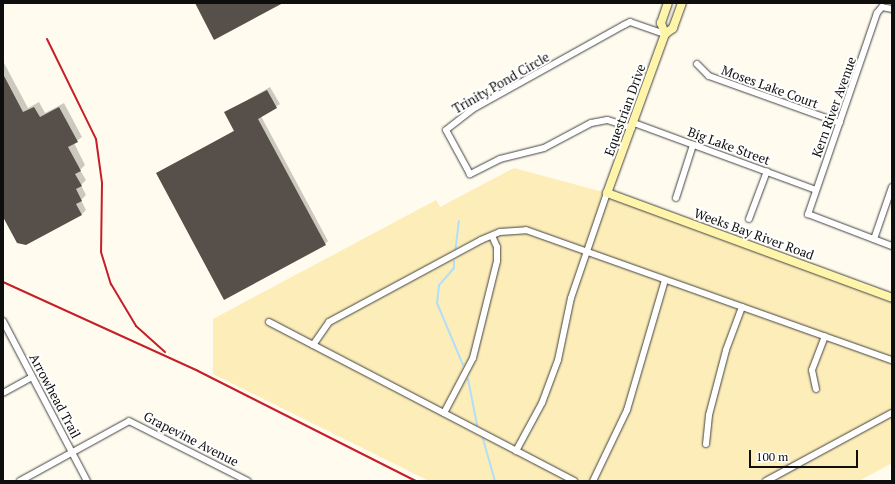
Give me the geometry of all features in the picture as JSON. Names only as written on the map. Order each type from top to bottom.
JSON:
[{"type":"street","name":"Equestrian Drive","points":[[665,34],[661,23],[668,3]]},
{"type":"street","name":"Equestrian Drive","points":[[608,193],[665,34],[673,28],[682,3]]},
{"type":"street","name":"Kern River Avenue","points":[[874,239],[808,214],[882,7],[892,9]]},
{"type":"street","name":"Trinity Pond Circle","points":[[633,126],[606,120],[591,123],[544,148],[505,158],[470,174],[446,130],[472,109],[630,22],[665,34]]},
{"type":"street","name":"Moses Lake Court","points":[[697,64],[709,76],[840,123]]},
{"type":"street","name":"Big Lake Street","points":[[633,126],[693,145],[816,190]]},
{"type":"street","points":[[676,198],[693,145]]},
{"type":"street","points":[[749,219],[766,171]]},
{"type":"street","points":[[892,187],[874,239],[892,246]]},
{"type":"street","points":[[516,451],[542,402],[558,360],[571,298],[590,253],[608,193]]},
{"type":"street","name":"Weeks Bay River Road","points":[[608,193],[892,298]]},
{"type":"street","points":[[313,345],[329,322],[492,236],[526,230],[892,360]]},
{"type":"street","points":[[444,413],[473,358],[496,261],[497,247],[492,236]]},
{"type":"street","points":[[593,481],[627,410],[665,280]]},
{"type":"street","points":[[706,444],[709,415],[726,350],[742,307]]},
{"type":"street","name":"Arrowhead Trail","points":[[3,321],[87,481]]},
{"type":"street","points":[[269,322],[574,481]]},
{"type":"street","points":[[816,389],[812,370],[825,336]]},
{"type":"street","points":[[3,393],[32,377]]},
{"type":"street","points":[[766,481],[892,412]]},
{"type":"street","name":"Grapevine Avenue","points":[[20,481],[129,421],[248,481]]},
{"type":"street","points":[[230,481],[234,474]]},
{"type":"sand","points":[[514,168],[607,193],[892,303],[892,463],[859,481],[429,481],[213,374],[213,319],[436,200],[440,207]]},
{"type":"building","points":[[195,3],[283,3],[214,40]]},
{"type":"building","points":[[3,74],[23,112],[34,107],[40,117],[59,107],[78,142],[68,147],[81,171],[75,174],[82,186],[76,189],[82,201],[76,204],[82,215],[26,245],[17,243],[3,217]]},
{"type":"building","points":[[267,90],[277,108],[258,119],[326,245],[224,300],[156,173],[234,131],[224,112]]},
{"type":"waterway","points":[[455,253],[459,221]]},
{"type":"waterway","points":[[454,261],[454,268],[439,285],[437,303],[463,365]]},
{"type":"waterway","points":[[468,379],[477,425]]},
{"type":"waterway","points":[[483,439],[495,481]]},
{"type":"railway","points":[[47,39],[96,139],[102,183],[101,252],[111,284],[136,326],[165,352]]},
{"type":"railway","points":[[3,282],[198,371],[416,481]]}]
